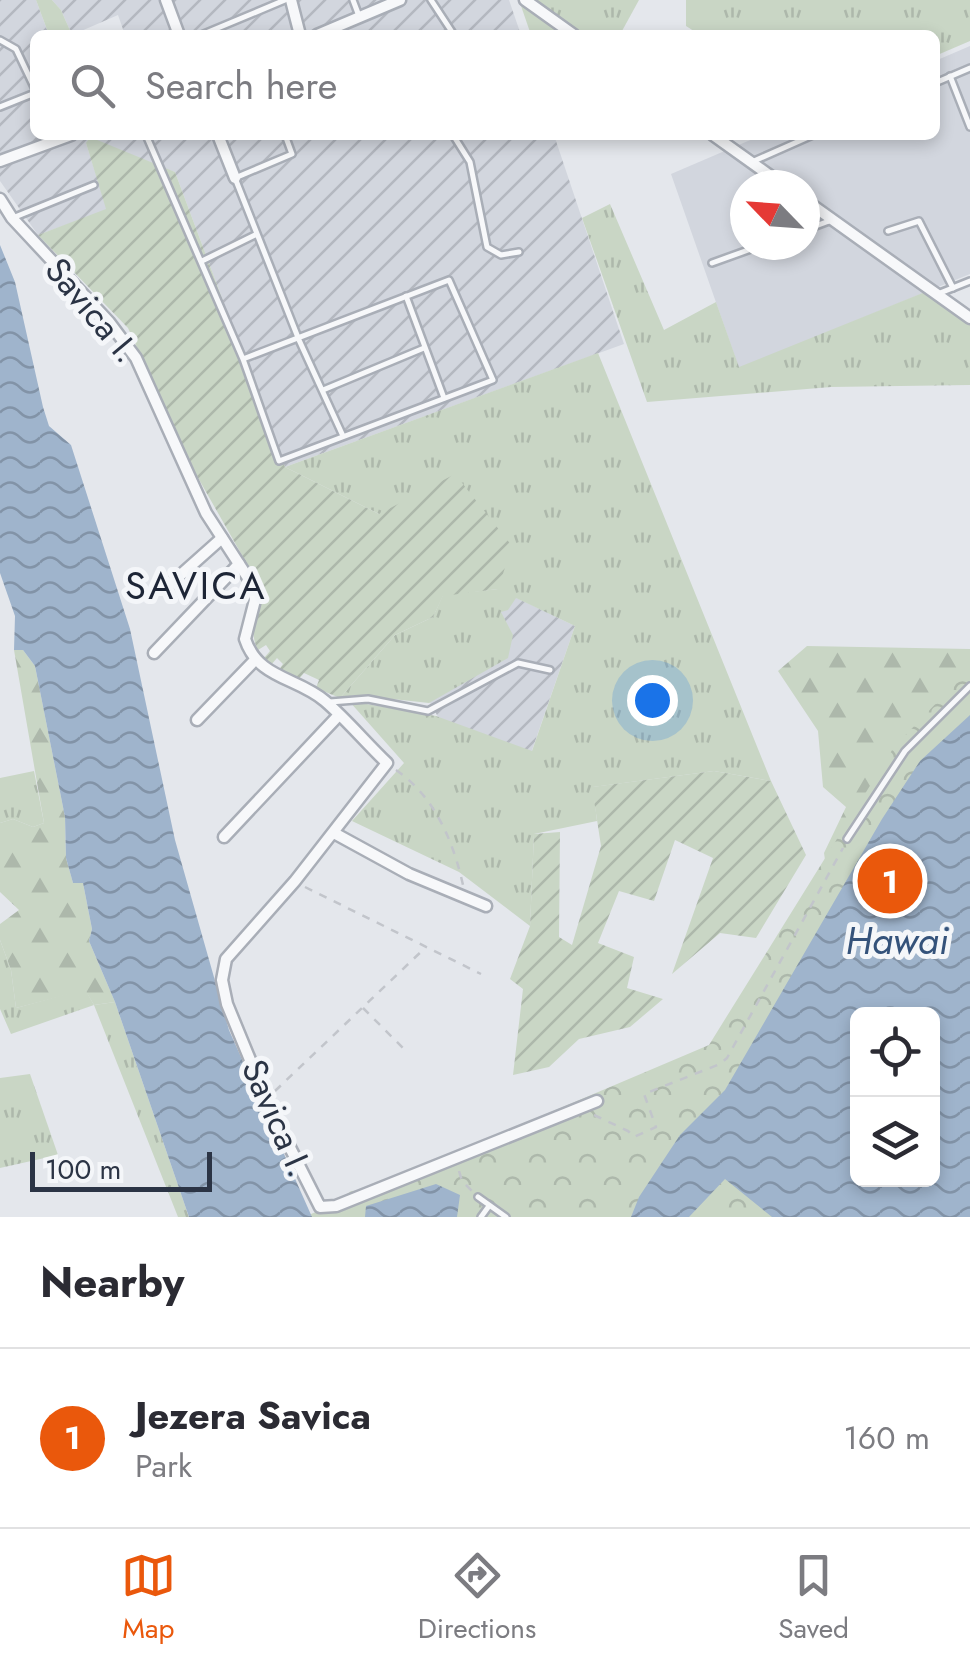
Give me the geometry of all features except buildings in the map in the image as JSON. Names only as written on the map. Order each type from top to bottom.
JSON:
[{"type":"street","points":[[166,0],[178,30]]},
{"type":"street","points":[[288,0],[298,30]]},
{"type":"street","points":[[328,30],[400,0]]},
{"type":"street","points":[[525,0],[567,30]]},
{"type":"street","points":[[0,161],[58,140]]},
{"type":"street","points":[[220,140],[234,178]]},
{"type":"street","points":[[721,140],[762,170]]},
{"type":"street","name":"Savica I.","points":[[0,199],[12,218],[109,322],[136,358],[206,513],[256,594],[245,640],[255,660]]},
{"type":"street","points":[[820,211],[970,318]]},
{"type":"street","points":[[167,587],[222,538]]},
{"type":"street","points":[[154,653],[239,564]]},
{"type":"street","points":[[198,720],[255,660],[327,703],[386,763]]},
{"type":"street","points":[[224,837],[338,716]]},
{"type":"street","name":"Savica I.","points":[[386,763],[295,881],[226,959],[223,968],[223,990],[228,1004],[265,1095],[320,1208],[336,1206],[597,1101]]},
{"type":"street","points":[[334,833],[394,866],[486,906]]},
{"type":"lane","points":[[213,30],[288,0]]},
{"type":"lane","points":[[352,0],[360,16]]},
{"type":"lane","points":[[431,0],[451,30]]},
{"type":"lane","points":[[0,40],[16,48],[30,80]]},
{"type":"lane","points":[[940,81],[970,68]]},
{"type":"lane","points":[[950,76],[970,127]]},
{"type":"lane","points":[[0,107],[30,93]]},
{"type":"lane","points":[[148,140],[242,359],[279,461],[493,380],[450,280],[242,359]]},
{"type":"lane","points":[[287,140],[292,154],[234,178],[298,340],[343,436]]},
{"type":"lane","points":[[456,140],[470,162],[488,247],[501,255],[519,252]]},
{"type":"lane","points":[[751,162],[802,140]]},
{"type":"lane","points":[[12,218],[94,185]]},
{"type":"lane","points":[[820,224],[832,220]]},
{"type":"lane","points":[[888,231],[919,222],[952,288]]},
{"type":"lane","points":[[202,261],[256,235]]},
{"type":"lane","points":[[712,263],[730,257]]},
{"type":"lane","points":[[938,294],[970,281]]},
{"type":"lane","points":[[406,296],[444,398]]},
{"type":"lane","points":[[322,390],[424,348]]},
{"type":"lane","points":[[327,703],[368,699],[428,712],[518,664],[550,670]]},
{"type":"lane","points":[[847,839],[905,751],[970,686]]},
{"type":"lane","points":[[478,1197],[506,1217]]},
{"type":"lane","points":[[481,1217],[489,1206]]},
{"type":"path","points":[[386,763],[424,792],[436,811],[462,878],[465,898]]},
{"type":"path","points":[[591,1114],[628,1130],[634,1137],[656,1127],[644,1094],[727,1058],[847,839]]},
{"type":"path","points":[[295,881],[481,974]]},
{"type":"path","points":[[265,1095],[280,1088],[426,947]]},
{"type":"path","points":[[363,1008],[403,1048]]},
{"type":"path","points":[[458,1168],[462,1182],[478,1197]]},
{"type":"shaded area","points":[[0,0],[36,0],[47,30],[30,30],[30,140],[556,140],[624,344],[285,467],[175,172],[86,143],[107,210],[38,235],[0,181]]},
{"type":"shaded area","points":[[52,0],[509,0],[519,30],[123,30],[118,15],[84,30],[70,30]]},
{"type":"shaded area","points":[[970,46],[970,274],[739,368],[671,174],[750,140],[940,140],[940,59]]},
{"type":"shaded area","points":[[498,589],[575,626],[530,756],[445,729],[410,668]]},
{"type":"green space","points":[[36,0],[52,0],[70,30],[47,30]]},
{"type":"green space","points":[[519,0],[639,0],[623,30],[529,30]]},
{"type":"green space","points":[[686,0],[970,0],[970,41],[940,54],[940,30],[692,30],[686,26]]},
{"type":"green space","points":[[97,140],[175,172],[285,467],[379,514],[455,474],[512,546],[498,589],[443,596],[433,617],[395,635],[340,698],[316,688],[319,680],[304,673],[298,680],[278,671],[283,664],[277,658],[271,665],[264,658],[270,651],[266,645],[258,650],[254,626],[260,587],[197,476],[128,328],[38,235],[106,209],[86,143]]},
{"type":"green space","points":[[610,204],[664,330],[716,302],[739,367],[925,292],[970,325],[970,385],[831,387],[647,402],[582,218]]},
{"type":"green space","points":[[598,353],[771,781],[714,771],[593,787],[597,821],[534,834],[530,926],[459,872],[352,821],[404,763],[349,701],[436,716],[532,751],[575,626],[516,598],[508,610],[501,612],[513,635],[508,658],[429,703],[356,695],[340,698],[395,635],[433,617],[443,595],[498,589],[379,514],[285,467]]},
{"type":"green space","points":[[807,646],[970,649],[970,715],[920,761],[724,1090],[680,1135],[639,1197],[631,1217],[457,1217],[459,1195],[436,1184],[613,1110],[638,1137],[661,1126],[648,1094],[723,1059],[828,880],[824,853],[846,807],[823,787],[818,731],[778,671]]},
{"type":"green space","points":[[14,650],[23,650],[35,666],[65,817],[66,858],[73,883],[83,883],[92,929],[89,941],[115,1002],[94,1005],[85,990],[16,1008],[0,924],[19,910],[0,892],[0,823],[13,819],[33,827],[44,823]]},
{"type":"green space","name":"Hawai","points":[[970,668],[970,1217],[304,1217],[709,1045],[894,747]]},
{"type":"green space","points":[[34,771],[44,823],[33,827],[13,819],[0,823],[0,778]]},
{"type":"green space","points":[[714,771],[771,781],[806,855],[756,938],[720,933],[672,974],[713,858],[675,840],[654,901],[619,891],[598,943],[634,957],[627,988],[663,999],[630,1027],[579,1039],[549,1067],[513,1075],[523,989],[510,979],[530,926],[534,834],[560,832],[559,937],[572,945],[601,846],[592,787]]},
{"type":"green space","points":[[0,940],[11,970],[16,1008],[85,989],[94,1005],[11,1034],[0,1009]]},
{"type":"green space","points":[[115,1002],[189,1217],[178,1217],[94,1005]]},
{"type":"green space","points":[[30,1074],[58,1155],[0,1168],[0,1078]]},
{"type":"green space","points":[[436,1184],[366,1206],[365,1217],[316,1217],[351,1191]]},
{"type":"water","points":[[0,245],[15,282],[49,426],[71,445],[130,629],[175,840],[229,1030],[312,1217],[189,1217],[115,1002],[89,941],[92,929],[83,883],[73,883],[66,858],[65,817],[35,666],[23,650],[14,650],[15,616],[0,573]]},
{"type":"water","name":"Hawai","points":[[970,715],[970,1217],[772,1217],[725,1179],[689,1217],[631,1217],[639,1197],[680,1135],[725,1090],[882,819],[920,761]]},
{"type":"water","points":[[436,1184],[460,1195],[457,1217],[365,1217],[366,1206]]},
{"type":"place","name":"Jezera Savica","points":[[890,881]]},
{"type":"district","name":"SAVICA","points":[[196,585]]}]
